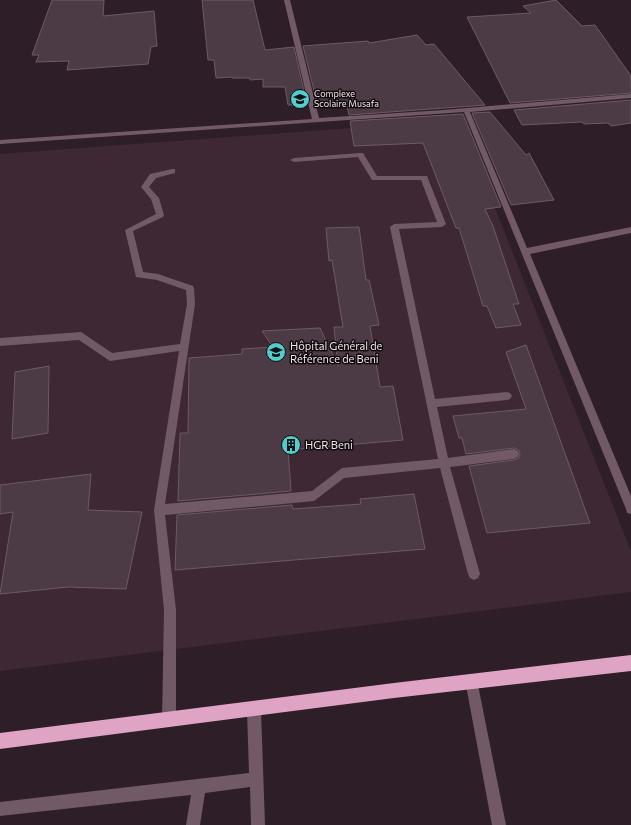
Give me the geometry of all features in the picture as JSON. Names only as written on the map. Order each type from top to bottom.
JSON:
[{"type":"highway","points":[[0,741],[254,710],[471,680],[631,663]]},
{"type":"street","points":[[287,0],[316,120]]},
{"type":"street","points":[[0,142],[466,110],[631,96]]},
{"type":"street","points":[[466,110],[631,509]]},
{"type":"street","points":[[294,160],[360,155],[375,178],[424,178],[442,224],[394,227],[444,463],[474,574]]},
{"type":"street","points":[[169,720],[170,610],[159,510],[191,304],[190,288],[158,277],[139,275],[129,230],[160,215],[154,198],[145,187],[153,176],[172,171]]},
{"type":"street","points":[[524,252],[631,230]]},
{"type":"street","points":[[0,342],[81,336],[110,357],[184,347]]},
{"type":"street","points":[[432,403],[507,396]]},
{"type":"street","points":[[159,510],[314,496],[342,473],[444,463],[514,454]]},
{"type":"street","points":[[471,680],[499,825]]},
{"type":"street","points":[[254,710],[258,825]]},
{"type":"street","points":[[0,809],[199,787],[256,779]]},
{"type":"street","points":[[193,825],[199,787]]},
{"type":"shaded area","name":"Hôpital Général de Référence de Beni","points":[[460,120],[631,551],[631,592],[0,671],[0,154]]},
{"type":"building","points":[[52,0],[104,0],[103,16],[154,11],[157,46],[151,47],[148,64],[67,70],[69,61],[36,62],[39,55],[32,55]]},
{"type":"building","points":[[202,0],[253,0],[265,50],[294,47],[307,104],[288,105],[285,87],[263,87],[263,79],[250,80],[250,78],[232,77],[216,78],[214,60],[208,60]]},
{"type":"building","points":[[556,0],[582,26],[595,25],[631,76],[631,93],[510,103],[467,17],[531,13],[523,6]]},
{"type":"building","points":[[417,35],[426,45],[434,44],[485,105],[349,115],[346,102],[317,103],[303,46],[368,41],[369,43]]},
{"type":"building","points":[[631,100],[631,123],[611,126],[608,123],[584,124],[582,122],[522,125],[514,110]]},
{"type":"building","points":[[490,112],[526,155],[529,153],[554,200],[511,205],[472,113]]},
{"type":"building","points":[[463,114],[501,207],[485,209],[493,226],[519,304],[513,304],[521,325],[496,328],[487,306],[483,306],[459,228],[456,228],[423,143],[354,146],[350,121]]},
{"type":"building","points":[[359,227],[366,280],[369,280],[379,325],[370,326],[380,387],[393,386],[403,440],[288,450],[291,491],[178,501],[180,433],[188,433],[189,358],[242,354],[242,349],[273,347],[262,331],[320,328],[338,366],[334,327],[343,327],[332,260],[329,261],[326,228]]},
{"type":"building","points":[[526,345],[590,523],[487,533],[469,466],[514,460],[519,458],[519,450],[514,448],[466,454],[462,438],[459,438],[453,416],[526,409],[506,352]]},
{"type":"building","points":[[49,366],[48,433],[12,439],[15,372]]},
{"type":"building","points":[[91,474],[88,510],[142,512],[126,589],[68,587],[0,594],[13,512],[0,514],[0,485]]},
{"type":"building","points":[[414,494],[425,549],[175,570],[177,515],[292,505],[293,509],[361,504],[360,499]]},
{"type":"place","name":"Complexe Scolaire Musafa","points":[[300,99]]},
{"type":"place","name":"Hôpital Général de Référence de Beni","points":[[276,352]]},
{"type":"place","name":"HGR Beni","points":[[291,445]]}]
